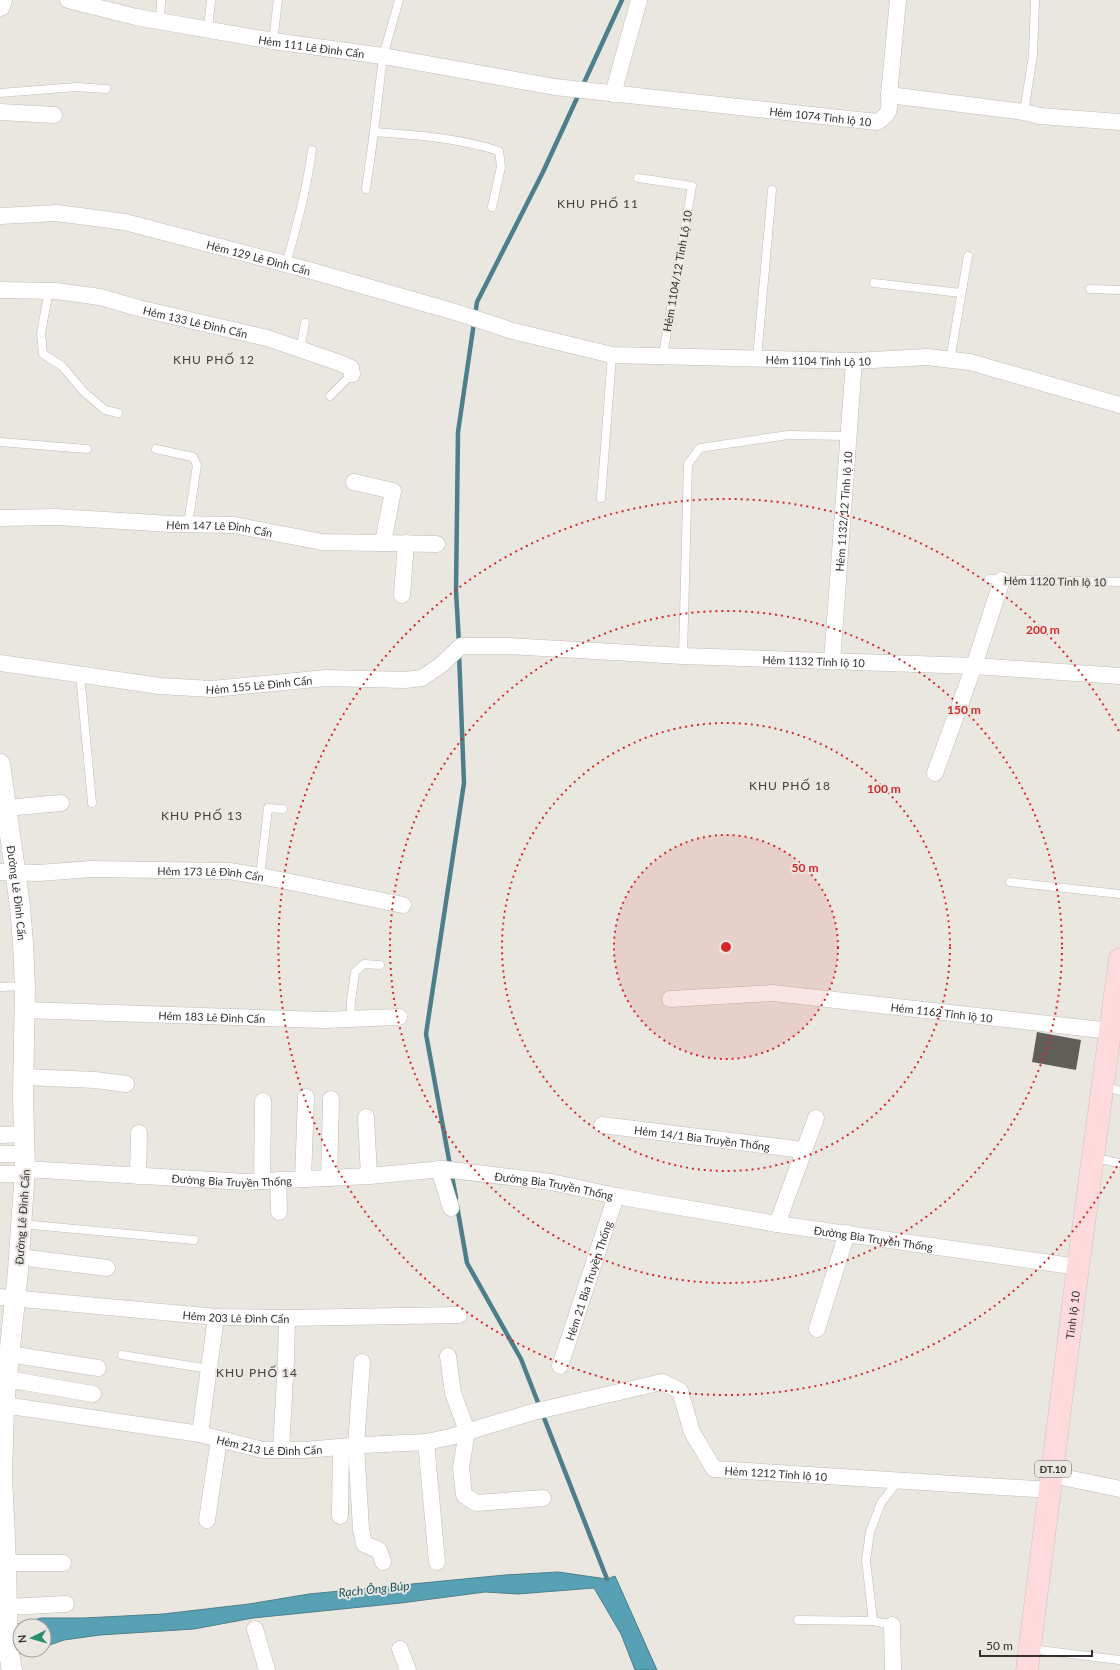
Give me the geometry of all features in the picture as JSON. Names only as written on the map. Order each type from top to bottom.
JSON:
[{"type":"main road","name":"Tỉnh lộ 10","points":[[1029,1660],[1093,1158],[1112,1088],[1111,1031],[1120,959]]},
{"type":"street","points":[[0,6],[2,0]]},
{"type":"street","name":"Hẻm 111 Lê Đình Cẩn","points":[[68,0],[136,17],[273,41],[383,56],[555,87],[596,92]]},
{"type":"street","points":[[613,94],[639,0]]},
{"type":"street","points":[[895,1],[889,95],[1024,112],[1040,116],[1120,122]]},
{"type":"street","name":"Hẻm 1074 Tỉnh lộ 10","points":[[596,92],[877,122],[890,110],[889,95]]},
{"type":"street","points":[[0,112],[54,115]]},
{"type":"street","name":"Hẻm 129 Lê Đình Cẩn","points":[[0,216],[57,213],[125,222],[286,264],[455,312],[513,331]]},
{"type":"street","name":"Hẻm 133 Lê Đình Cẩn","points":[[0,290],[49,290],[100,297],[138,308],[267,338],[340,362],[352,368],[352,374]]},
{"type":"street","name":"Hẻm 1104 Tỉnh Lộ 10","points":[[513,331],[612,354],[854,361],[927,357],[970,362],[1120,405]]},
{"type":"street","name":"Hẻm 1132/12 Tỉnh lộ 10","points":[[832,662],[854,361]]},
{"type":"street","points":[[354,482],[393,491],[384,543]]},
{"type":"street","name":"Hẻm 147 Lê Đình Cẩn","points":[[0,518],[56,516],[188,524],[234,525],[322,542],[437,544]]},
{"type":"street","points":[[402,596],[406,543]]},
{"type":"street","points":[[935,773],[974,666],[996,579]]},
{"type":"street","name":"Hẻm 155 Lê Đình Cẩn","points":[[0,663],[160,686],[212,689],[326,678],[405,680],[422,678],[441,665],[461,646],[508,646]]},
{"type":"street","name":"Hẻm 1132 Tỉnh lộ 10","points":[[508,646],[683,656],[974,666],[1120,676]]},
{"type":"street","name":"Đường Lê Đình Cẩn","points":[[0,764],[7,872],[20,906],[25,986],[25,1166],[19,1257],[7,1298],[9,1354],[4,1381],[1,1475],[6,1563],[5,1606],[8,1666]]},
{"type":"street","points":[[4,815],[61,803]]},
{"type":"street","name":"Hẻm 173 Lê Đình Cẩn","points":[[7,872],[39,873],[91,869],[229,871],[404,905]]},
{"type":"street","name":"Hẻm 1162 Tỉnh lộ 10","points":[[670,999],[773,993],[1111,1031]]},
{"type":"street","name":"Hẻm 183 Lê Đình Cẩn","points":[[24,1010],[315,1020],[399,1017]]},
{"type":"street","points":[[24,1077],[95,1080],[126,1084]]},
{"type":"street","points":[[303,1179],[306,1097]]},
{"type":"street","points":[[329,1178],[331,1099]]},
{"type":"street","points":[[263,1101],[270,1181],[279,1212]]},
{"type":"street","points":[[366,1116],[369,1176]]},
{"type":"street","points":[[777,1224],[816,1118]]},
{"type":"street","name":"Hẻm 14/1 Bia Truyền Thống","points":[[602,1125],[803,1150]]},
{"type":"street","points":[[138,1176],[139,1133]]},
{"type":"street","points":[[0,1135],[24,1134]]},
{"type":"street","points":[[0,1154],[25,1166]]},
{"type":"street","points":[[0,1174],[25,1166]]},
{"type":"street","name":"Đường Bia Truyền Thống","points":[[25,1166],[138,1176],[246,1182],[369,1176],[441,1169],[551,1182],[616,1196],[777,1224],[1078,1267]]},
{"type":"street","points":[[441,1169],[451,1208]]},
{"type":"street","name":"Hẻm 21 Bia Truyền Thống","points":[[560,1366],[616,1196]]},
{"type":"street","points":[[817,1329],[847,1233]]},
{"type":"street","points":[[19,1257],[108,1268]]},
{"type":"street","name":"Hẻm 203 Lê Đình Cẩn","points":[[7,1298],[216,1317],[287,1318],[459,1315]]},
{"type":"street","points":[[200,1434],[216,1317]]},
{"type":"street","points":[[281,1450],[287,1318]]},
{"type":"street","points":[[9,1354],[98,1368]]},
{"type":"street","points":[[448,1356],[453,1393],[467,1431],[462,1468],[464,1495],[476,1503],[543,1498]]},
{"type":"street","points":[[340,1516],[348,1446],[362,1362]]},
{"type":"street","points":[[4,1381],[93,1394]]},
{"type":"street","name":"Hẻm 1212 Tỉnh lộ 10","points":[[533,1412],[662,1382],[680,1391],[692,1432],[714,1469],[898,1480],[1052,1483],[1120,1489]]},
{"type":"street","name":"Hẻm 213 Lê Đình Cẩn","points":[[4,1405],[200,1434],[263,1450],[304,1450],[426,1442],[450,1437],[533,1412]]},
{"type":"street","points":[[207,1520],[219,1439]]},
{"type":"street","points":[[426,1442],[437,1562]]},
{"type":"street","points":[[348,1446],[364,1544],[379,1550],[383,1562]]},
{"type":"street","points":[[6,1563],[63,1563]]},
{"type":"street","points":[[5,1606],[66,1604]]},
{"type":"street","points":[[892,1625],[893,1670]]},
{"type":"street","points":[[255,1629],[267,1670]]},
{"type":"street","points":[[400,1649],[408,1670]]},
{"type":"lane","points":[[160,21],[161,0]]},
{"type":"lane","points":[[208,29],[211,0]]},
{"type":"lane","points":[[273,41],[278,0]]},
{"type":"lane","points":[[366,189],[383,56],[399,0]]},
{"type":"lane","points":[[1024,112],[1033,54],[1035,0]]},
{"type":"lane","points":[[0,93],[76,87],[106,89]]},
{"type":"lane","points":[[374,132],[436,137],[476,144],[499,151],[501,167],[492,207]]},
{"type":"lane","points":[[286,264],[310,169],[312,150]]},
{"type":"lane","name":"Hẻm 1104/12 Tỉnh Lộ 10","points":[[638,178],[692,186],[663,355]]},
{"type":"lane","points":[[757,358],[772,190]]},
{"type":"lane","points":[[950,360],[968,256]]},
{"type":"lane","points":[[874,283],[962,293]]},
{"type":"lane","points":[[1090,289],[1120,290]]},
{"type":"lane","points":[[49,290],[40,333],[43,354],[62,366],[83,391],[105,410],[118,413]]},
{"type":"lane","points":[[300,350],[305,323]]},
{"type":"lane","points":[[601,498],[612,354]]},
{"type":"lane","name":"Hẻm 133 Lê Đình Cẩn","points":[[330,396],[352,374]]},
{"type":"lane","points":[[683,656],[688,464],[700,448],[788,435],[848,436]]},
{"type":"lane","points":[[0,442],[87,449]]},
{"type":"lane","points":[[156,448],[193,457],[197,465],[188,524]]},
{"type":"lane","name":"Hẻm 1120 Tỉnh lộ 10","points":[[996,579],[1120,582]]},
{"type":"lane","points":[[80,674],[92,803]]},
{"type":"lane","points":[[260,876],[268,808],[283,809]]},
{"type":"lane","points":[[1010,882],[1120,894]]},
{"type":"lane","points":[[350,1019],[355,972],[364,964],[380,965]]},
{"type":"lane","points":[[0,987],[25,986]]},
{"type":"lane","points":[[1093,1158],[1120,1163]]},
{"type":"lane","points":[[21,1224],[194,1240]]},
{"type":"lane","points":[[122,1355],[209,1369]]},
{"type":"lane","points":[[873,1621],[866,1560],[870,1532],[881,1503],[898,1480]]},
{"type":"lane","points":[[798,1620],[873,1621],[892,1625]]},
{"type":"lane","points":[[1029,1660],[1120,1660]]},
{"type":"water","name":"Rạch Ông Búp","points":[[558,1572],[607,1579],[615,1576],[657,1670],[635,1670],[621,1634],[594,1588],[518,1594],[485,1592],[401,1603],[253,1618],[194,1629],[100,1635],[64,1640],[52,1644],[52,1618],[163,1614],[249,1604],[309,1594],[505,1575]]},
{"type":"water","name":"Rạch Ông Búp","points":[[12,1626],[12,1653],[0,1654],[0,1629]]},
{"type":"building","points":[[1037,1032],[1081,1040],[1076,1070],[1032,1062]]},
{"type":"waterway","points":[[459,644],[456,591],[458,432],[477,302],[543,172],[622,0]]},
{"type":"waterway","points":[[456,1198],[426,1034],[464,783],[459,653]]},
{"type":"waterway","points":[[457,1206],[467,1263],[521,1359],[607,1579]]},
{"type":"district","name":"KHU PHỐ 11","points":[[598,203]]},
{"type":"district","name":"KHU PHỐ 12","points":[[214,359]]},
{"type":"district","name":"KHU PHỐ 18","points":[[790,785]]},
{"type":"district","name":"KHU PHỐ 13","points":[[202,815]]},
{"type":"district","name":"KHU PHỐ 14","points":[[257,1372]]}]
